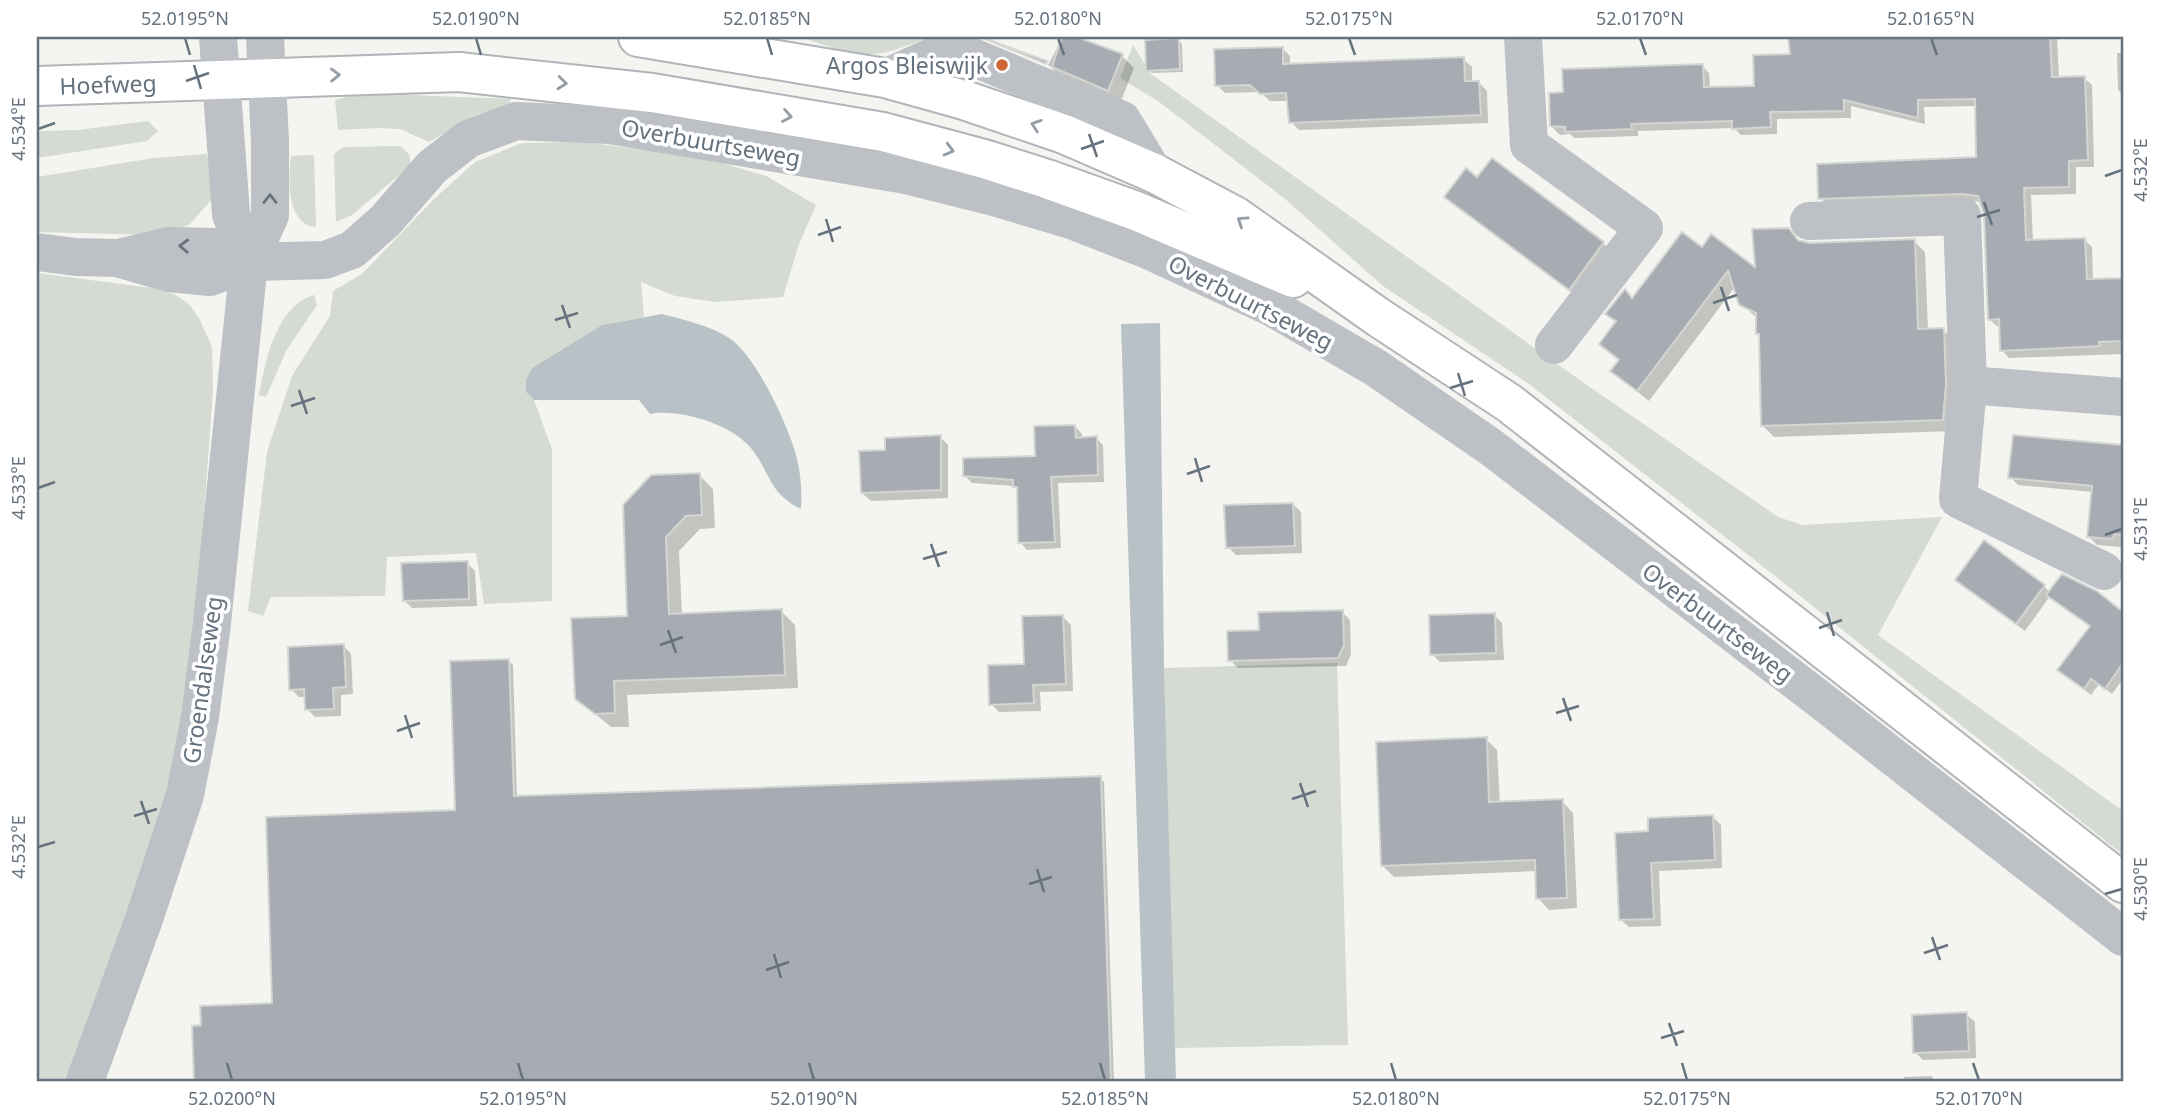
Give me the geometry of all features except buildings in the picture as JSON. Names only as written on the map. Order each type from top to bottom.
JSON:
[{"type":"main road","name":"Overbuurtseweg","points":[[638,37],[885,78],[964,100],[1064,134],[1154,173],[1235,216],[1378,317],[1509,403],[2123,883]]},
{"type":"main road","name":"Overbuurtseweg","points":[[222,80],[459,72],[652,93],[883,132],[1047,179],[1136,211],[1228,248],[1378,317]]},
{"type":"main road","name":"Hoefweg","points":[[37,86],[222,80]]},
{"type":"street","name":"Groendalseweg","points":[[218,37],[231,214],[249,262]]},
{"type":"street","name":"Groendalseweg","points":[[85,1081],[167,853],[184,795],[200,717],[249,262],[270,215],[265,37]]},
{"type":"street","points":[[1523,37],[1529,145],[1644,228],[1554,345]]},
{"type":"street","name":"Overbuurtseweg","points":[[249,262],[325,260],[352,250],[385,221],[432,167],[468,139],[516,121],[609,125],[906,175],[995,197],[1071,220],[1148,250],[1272,308],[1376,368],[1503,457],[2123,937]]},
{"type":"street","points":[[1810,220],[1962,216],[1968,384],[1958,499],[2104,571]]},
{"type":"street","points":[[37,252],[117,258],[170,246],[214,247],[249,262]]},
{"type":"street","points":[[1968,384],[2123,397]]},
{"type":"shaded area","points":[[798,37],[931,37],[895,50],[864,54]]},
{"type":"shaded area","points":[[1133,45],[1151,74],[1564,369],[1778,517],[1802,525],[1942,517],[1878,635],[2123,811],[2123,855],[1779,579],[1529,384],[1383,286],[1284,198],[1158,101],[1120,78]]},
{"type":"shaded area","points":[[361,93],[510,99],[511,108],[476,115],[429,142],[400,129],[338,130],[335,100]]},
{"type":"shaded area","points":[[148,121],[158,131],[147,141],[37,158],[37,131],[78,130]]},
{"type":"shaded area","points":[[584,142],[704,158],[766,176],[816,205],[799,244],[783,297],[716,302],[675,296],[641,282],[644,317],[602,325],[532,368],[526,392],[534,400],[552,449],[552,601],[484,604],[476,553],[387,557],[385,596],[271,597],[263,616],[248,611],[267,452],[292,376],[330,316],[333,291],[362,274],[433,200],[475,162],[522,143]]},
{"type":"shaded area","points":[[400,146],[409,154],[411,165],[352,215],[336,222],[334,154],[343,147]]},
{"type":"shaded area","points":[[206,154],[215,173],[214,197],[190,224],[175,231],[153,235],[37,232],[37,177],[154,158]]},
{"type":"shaded area","points":[[314,155],[316,227],[306,224],[294,209],[289,176],[291,156]]},
{"type":"shaded area","points":[[37,273],[152,288],[174,294],[189,304],[199,318],[212,347],[213,390],[199,584],[177,760],[71,1081],[37,1081]]},
{"type":"shaded area","points":[[314,295],[317,305],[286,351],[266,397],[259,395],[269,352],[281,323],[301,301]]},
{"type":"shaded area","points":[[662,314],[721,333],[739,346],[760,374],[792,442],[800,475],[801,509],[790,503],[776,489],[750,447],[730,431],[717,425],[675,413],[650,414],[639,400],[534,400],[526,392],[526,380],[532,368],[602,325]]},
{"type":"shaded area","points":[[1160,323],[1164,668],[1176,1081],[1145,1081],[1121,324]]},
{"type":"shaded area","points":[[1337,663],[1348,1045],[1174,1048],[1164,668]]},
{"type":"place","name":"Argos Bleiswijk","points":[[1002,65]]}]
